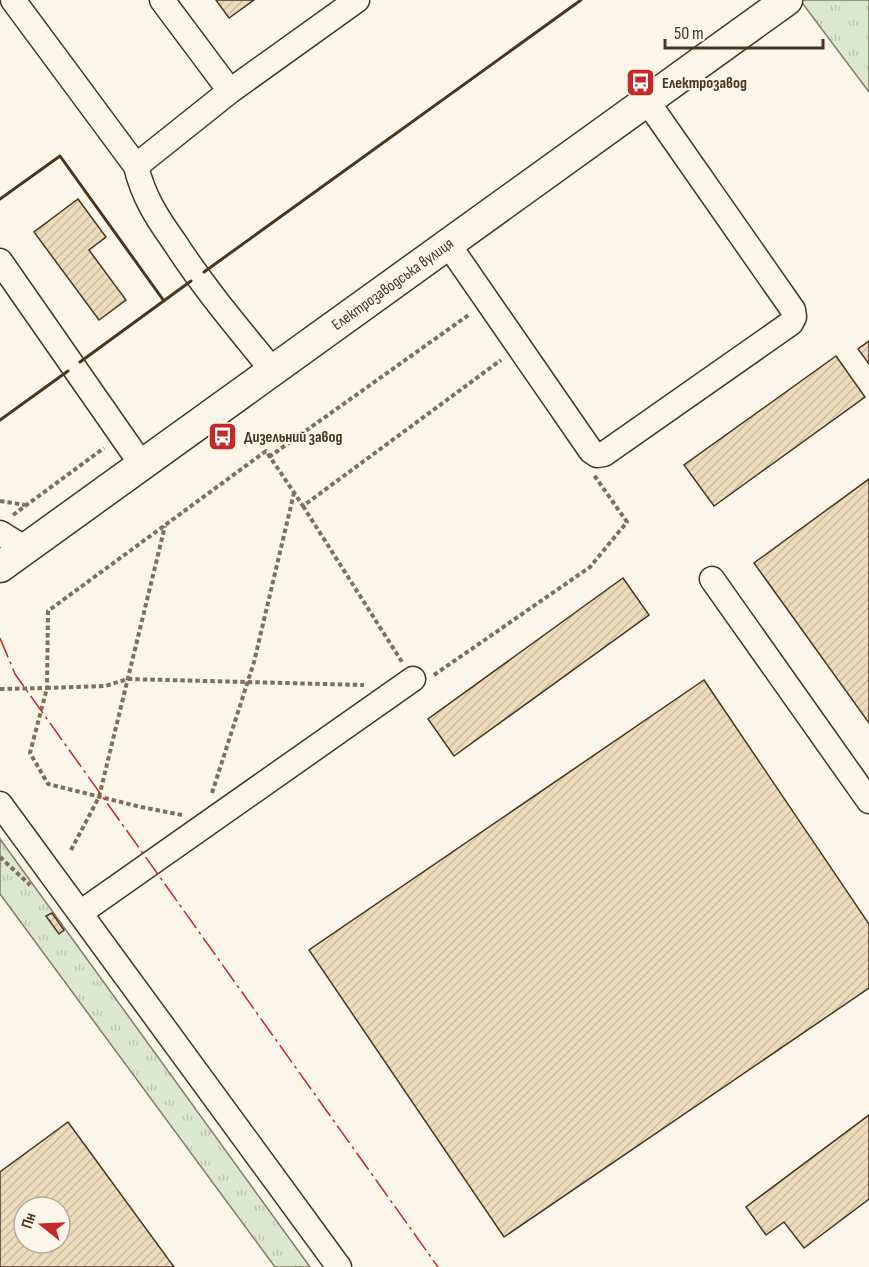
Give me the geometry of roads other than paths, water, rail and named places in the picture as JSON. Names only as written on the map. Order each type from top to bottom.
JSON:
[{"type":"main road","name":"Електрозаводська вулиця","points":[[0,567],[787,0]]},
{"type":"street","points":[[13,0],[136,166],[141,187],[157,217],[197,277],[273,371]]},
{"type":"street","points":[[162,0],[230,92]]},
{"type":"street","points":[[136,166],[230,92],[357,0]]},
{"type":"street","points":[[448,244],[591,451],[597,455],[604,454],[791,323],[795,317],[793,310],[647,101]]},
{"type":"street","points":[[0,261],[142,465]]},
{"type":"street","points":[[4,526],[26,549]]},
{"type":"street","points":[[712,579],[869,801]]},
{"type":"street","points":[[80,913],[408,683]]},
{"type":"street","points":[[0,804],[339,1267]]},
{"type":"place","name":"Електрозавод","points":[[641,83]]},
{"type":"place","name":"Дизельний завод","points":[[223,437]]}]
